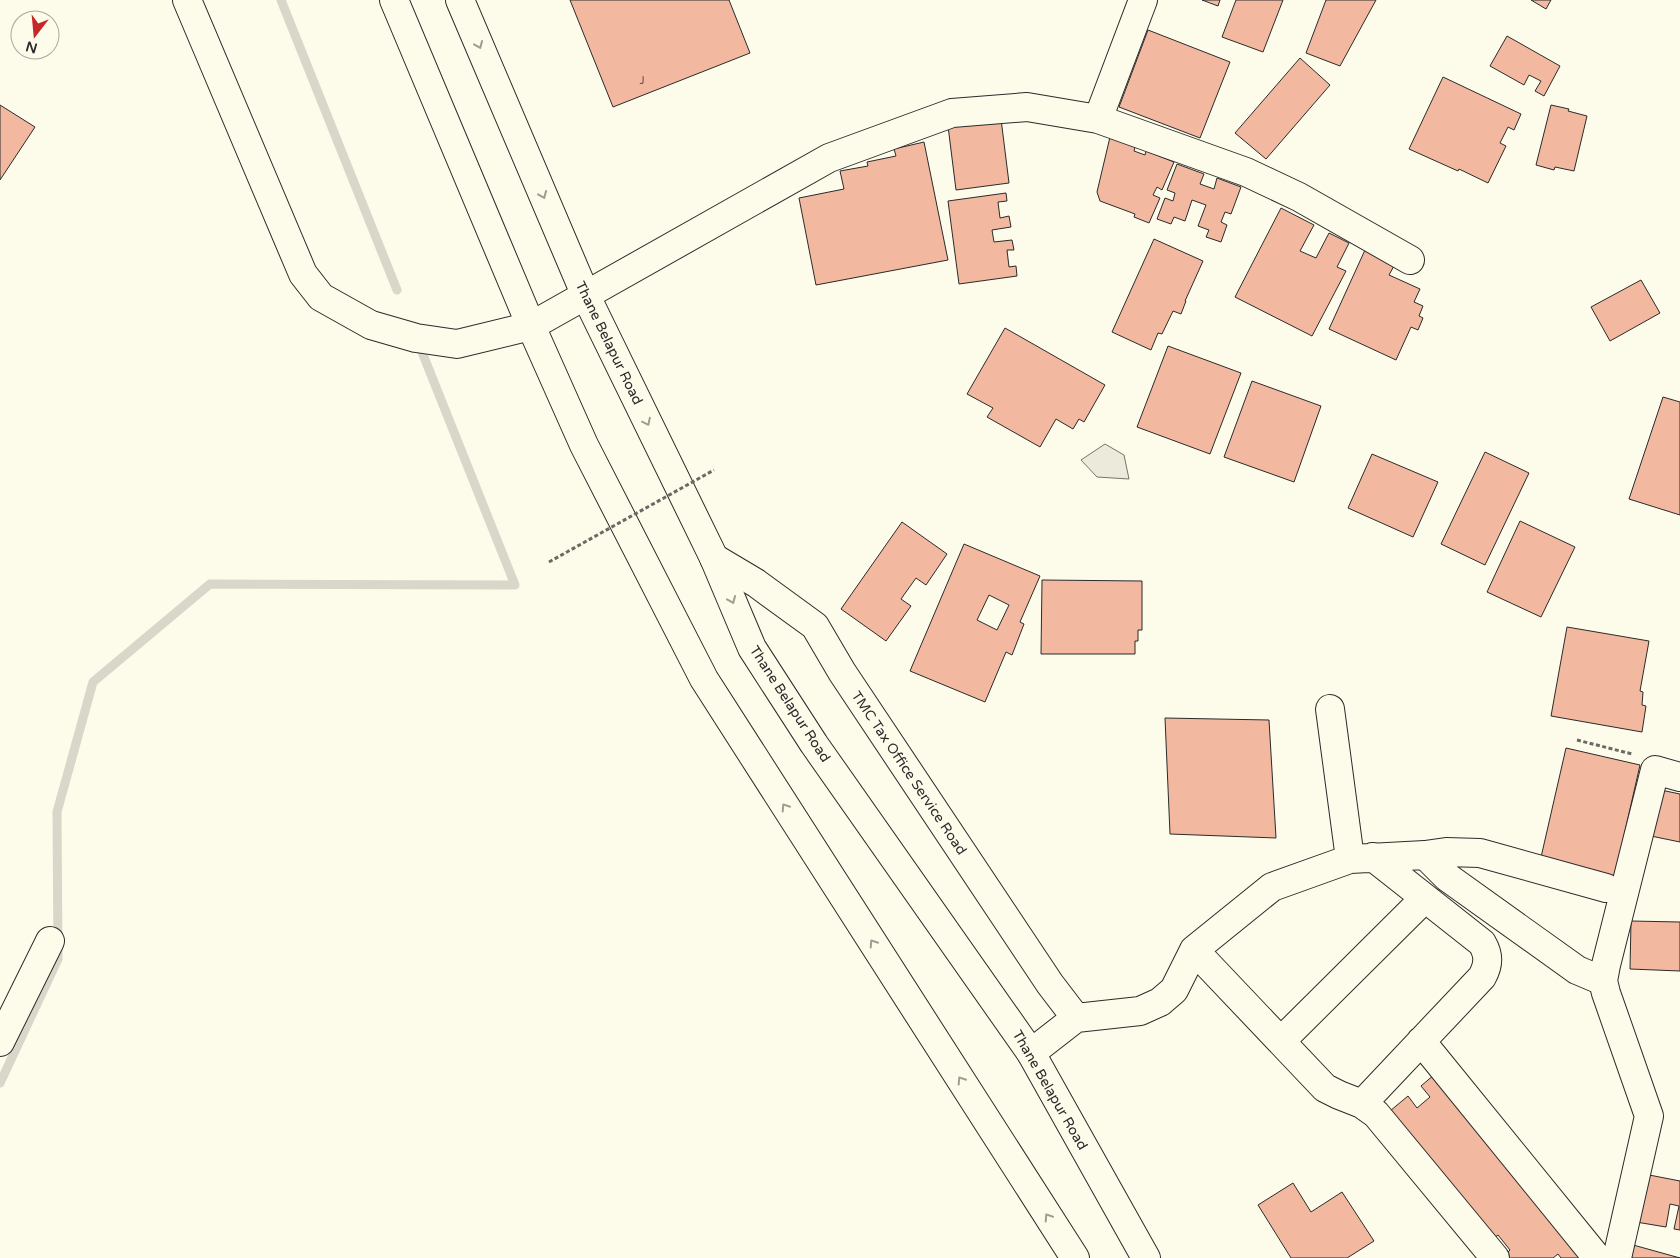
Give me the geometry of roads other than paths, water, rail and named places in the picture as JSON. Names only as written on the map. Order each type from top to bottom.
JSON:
[{"type":"street","points":[[187,0],[303,274],[321,297],[371,325],[416,338],[457,344],[531,326],[830,158],[952,113],[1027,107],[1098,119],[1246,172],[1299,197],[1410,260]]},
{"type":"street","points":[[394,0],[531,326],[584,446],[704,679],[1075,1258]]},
{"type":"street","name":"Thane Belapur Road","points":[[460,0],[586,296],[714,558],[752,648],[814,744],[1032,1053],[1146,1258]]},
{"type":"street","points":[[1098,119],[1142,0]]},
{"type":"street","name":"TMC Tax Office Service Road","points":[[714,558],[756,583],[815,626],[848,680],[1039,968],[1076,1018]]},
{"type":"street","points":[[1330,709],[1361,858],[1425,898],[1482,943],[1488,954],[1487,968],[1482,977],[1362,1104]]},
{"type":"street","points":[[1617,1258],[1649,1116],[1603,981],[1606,965],[1668,774]]},
{"type":"street","points":[[1032,1053],[1076,1018],[1140,1011],[1160,1002],[1174,990],[1194,950],[1272,887],[1361,858],[1425,855],[1446,852],[1480,853],[1606,888]]},
{"type":"street","points":[[1425,855],[1447,876],[1577,970],[1603,981]]},
{"type":"street","points":[[1281,1042],[1425,898]]},
{"type":"street","points":[[0,1042],[50,941]]},
{"type":"street","points":[[1194,950],[1325,1088],[1339,1096],[1362,1104],[1376,1114],[1495,1258]]},
{"type":"street","points":[[1421,1041],[1594,1254],[1594,1258]]},
{"type":"waterway","points":[[281,0],[397,290]]},
{"type":"waterway","points":[[0,1083],[58,959],[57,812],[93,682],[210,584],[515,585],[418,342]]}]
